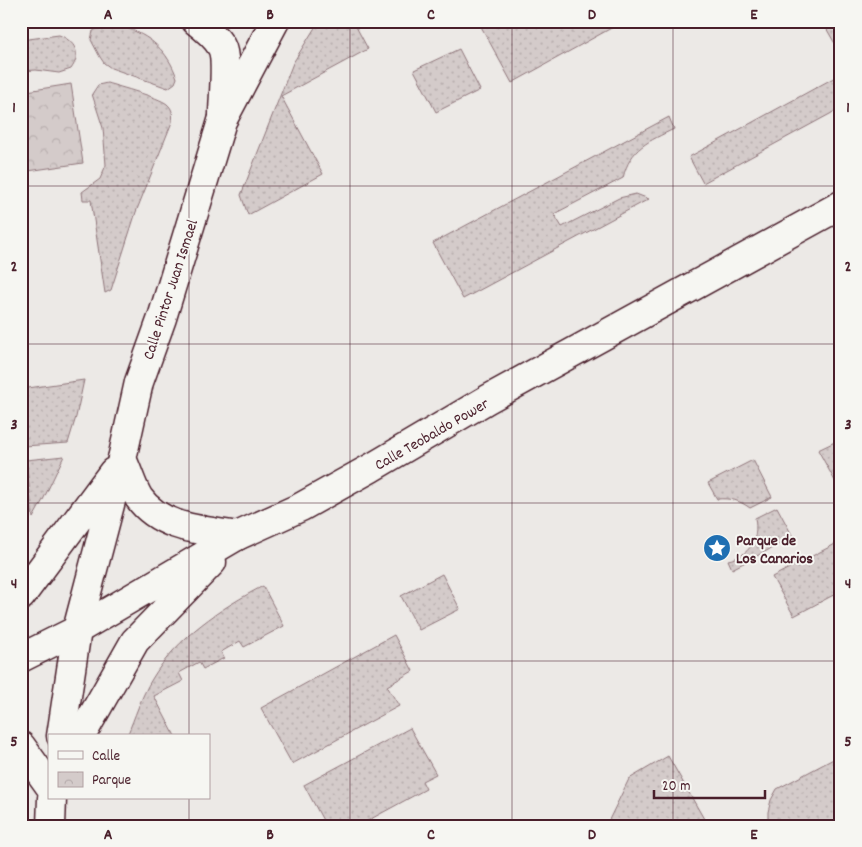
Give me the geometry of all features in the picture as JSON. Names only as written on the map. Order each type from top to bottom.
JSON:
[{"type":"street","name":"Calle Pintor Juan Ismael","points":[[61,734],[77,630],[122,459],[139,382],[162,318],[222,121],[275,21]]},
{"type":"street","name":"Calle Pintor Juan Ismael","points":[[203,24],[222,47],[225,57],[222,121]]},
{"type":"street","name":"Calle Teobaldo Power","points":[[21,658],[77,630],[238,536],[301,507],[488,399],[841,205]]},
{"type":"street","name":"Calle Pintor Juan Ismael","points":[[21,596],[122,459]]},
{"type":"street","points":[[122,459],[139,498],[156,514],[176,525],[238,536]]},
{"type":"street","points":[[82,734],[135,641],[238,536]]},
{"type":"street","points":[[21,746],[48,784]]},
{"type":"street","points":[[51,826],[52,800]]},
{"type":"green space","points":[[319,21],[353,21],[368,49],[281,96],[323,174],[248,215],[241,195],[293,63]]},
{"type":"green space","points":[[478,21],[624,21],[512,83]]},
{"type":"green space","points":[[822,21],[841,21],[841,54]]},
{"type":"green space","points":[[123,27],[133,30],[157,45],[173,68],[177,78],[175,83],[168,88],[111,68],[104,63],[91,40],[93,31]]},
{"type":"green space","points":[[59,35],[73,44],[75,49],[76,58],[71,69],[59,73],[36,70],[21,71],[21,40]]},
{"type":"green space","points":[[459,49],[480,90],[436,112],[414,70]]},
{"type":"green space","points":[[841,74],[841,108],[703,183],[689,157]]},
{"type":"green space","points":[[107,83],[147,95],[167,104],[172,112],[172,122],[136,212],[111,290],[105,293],[91,200],[83,200],[82,192],[100,179],[106,165],[103,128],[92,94],[98,85]]},
{"type":"green space","points":[[71,84],[83,163],[21,172],[21,92]]},
{"type":"green space","points":[[669,117],[674,129],[649,142],[636,152],[630,159],[623,178],[554,214],[562,227],[619,198],[636,194],[649,199],[463,299],[433,243]]},
{"type":"green space","points":[[84,380],[68,443],[24,446],[21,426],[21,389]]},
{"type":"green space","points":[[841,439],[841,492],[818,450]]},
{"type":"green space","points":[[64,456],[43,500],[33,518],[26,460]]},
{"type":"green space","points":[[753,460],[772,497],[750,508],[734,500],[717,499],[708,483]]},
{"type":"green space","points":[[777,507],[793,537],[732,569],[728,560],[742,555],[754,539],[756,533],[755,518]]},
{"type":"green space","points":[[841,541],[841,591],[794,616],[772,577]]},
{"type":"green space","points":[[442,574],[460,609],[419,630],[401,596]]},
{"type":"green space","points":[[263,586],[284,626],[244,647],[240,641],[221,652],[224,658],[203,669],[199,662],[179,673],[183,681],[154,696],[174,734],[128,734],[141,700],[162,664],[187,637],[231,604]]},
{"type":"green space","points":[[394,635],[413,671],[387,686],[399,706],[292,764],[261,708]]},
{"type":"green space","points":[[410,728],[436,774],[422,781],[426,789],[358,826],[326,826],[304,785]]},
{"type":"green space","points":[[841,755],[841,813],[831,826],[768,826],[768,812],[771,800],[777,789]]},
{"type":"green space","points":[[668,756],[708,826],[606,826],[629,779]]},
{"type":"place","name":"Parque de Los Canarios","points":[[717,548]]}]
